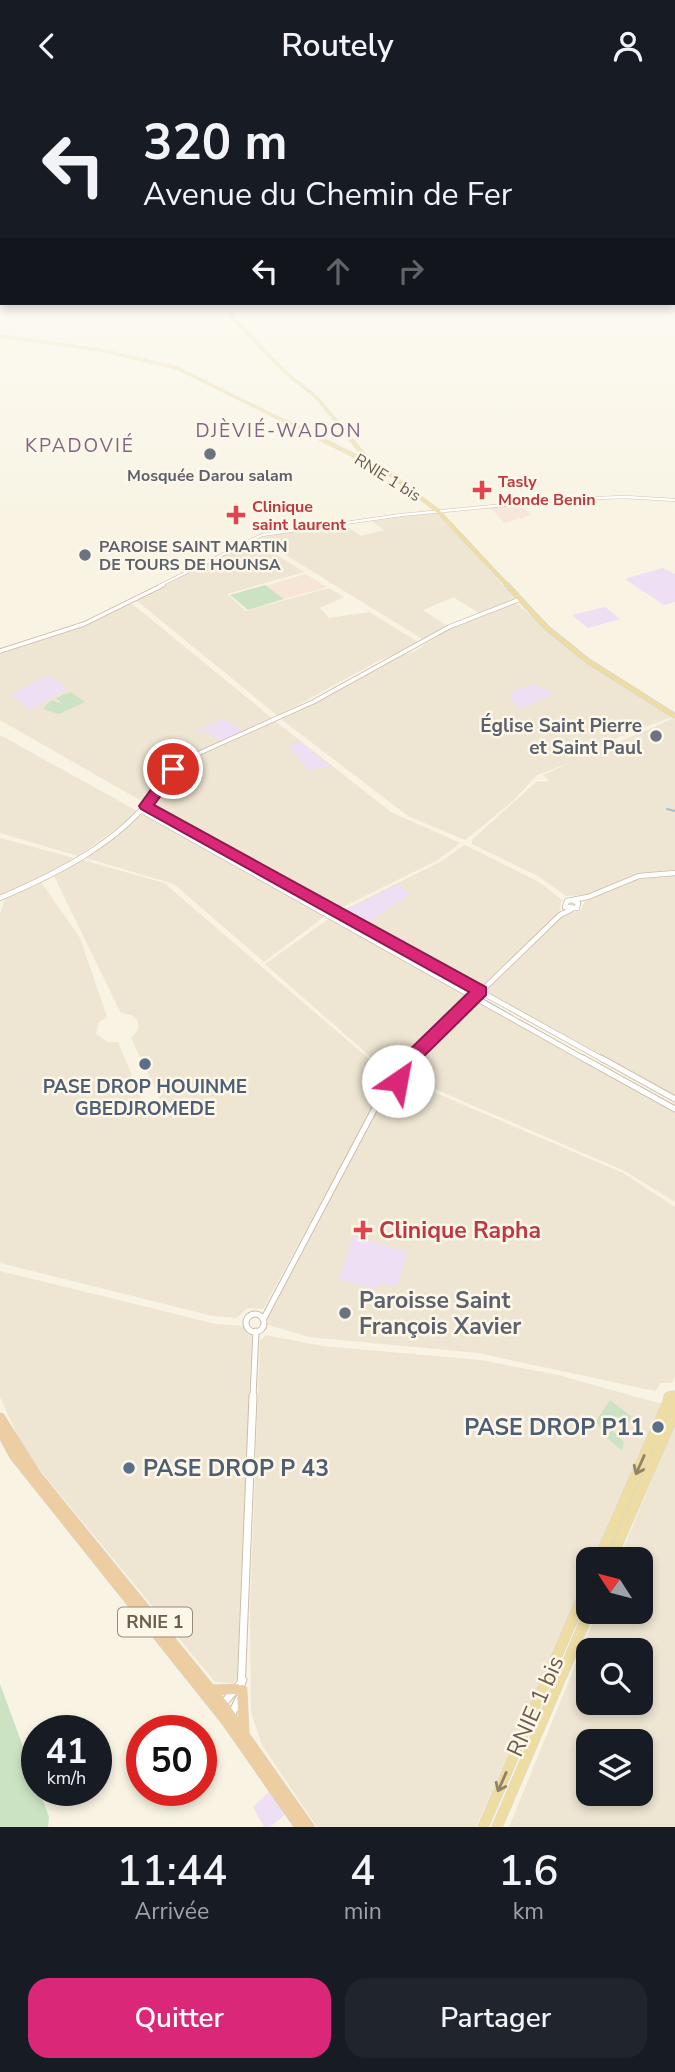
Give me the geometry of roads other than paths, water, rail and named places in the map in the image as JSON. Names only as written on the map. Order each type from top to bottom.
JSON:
[{"type":"highway","name":"RNIE 1","points":[[0,1418],[10,1440],[36,1475],[210,1690],[221,1708]]},
{"type":"highway","name":"RNIE 1","points":[[0,1430],[19,1461],[221,1708],[300,1827]]},
{"type":"highway","points":[[210,1690],[241,1686],[244,1734]]},
{"type":"highway","name":"RNIE 1","points":[[229,1719],[244,1734],[309,1827]]},
{"type":"main road","name":"RNIE 1 bis","points":[[190,375],[369,462],[404,483],[438,511],[518,600],[576,652],[675,716]]},
{"type":"main road","points":[[289,375],[317,398],[369,462]]},
{"type":"main road","points":[[0,650],[84,624],[259,536],[438,511],[602,497],[675,499]]},
{"type":"main road","points":[[0,898],[51,876],[144,809],[169,772],[195,755],[313,702],[449,627],[518,600]]},
{"type":"main road","points":[[144,809],[675,1099]]},
{"type":"main road","points":[[144,809],[675,1109]]},
{"type":"main road","points":[[560,915],[565,901],[588,897],[639,876],[675,873]]},
{"type":"main road","points":[[264,1318],[256,1314],[247,1318],[247,1328],[256,1331],[263,1328],[264,1318],[384,1091],[388,1069],[409,1060],[560,915],[588,897]]},
{"type":"main road","points":[[572,900],[578,905]]},
{"type":"main road","points":[[564,905],[572,909]]},
{"type":"main road","points":[[384,1091],[404,1077],[403,1071],[409,1060]]},
{"type":"main road","points":[[396,1067],[403,1071]]},
{"type":"main road","points":[[387,1078],[397,1081]]},
{"type":"main road","points":[[229,1719],[241,1686],[256,1331]]},
{"type":"main road","points":[[616,1547],[673,1403],[675,1386]]},
{"type":"main road","points":[[605,1547],[673,1403]]},
{"type":"main road","name":"RNIE 1 bis","points":[[483,1827],[576,1612]]},
{"type":"main road","points":[[497,1827],[584,1624]]},
{"type":"main road","points":[[221,1708],[241,1686]]},
{"type":"waterway","points":[[667,809],[675,811]]},
{"type":"waterway","points":[[479,997],[512,1016]]},
{"type":"waterway","points":[[519,1020],[585,1057]]},
{"type":"place","name":"Mosquée Darou salam","points":[[210,454]]},
{"type":"place","name":"Tasly Monde Benin","points":[[482,490]]},
{"type":"place","name":"Clinique saint laurent","points":[[236,515]]},
{"type":"place","name":"PAROISE SAINT MARTIN DE TOURS DE HOUNSA","points":[[85,555]]},
{"type":"place","name":"Église Saint Pierre et Saint Paul","points":[[656,736]]},
{"type":"place","name":"PASE DROP HOUINME GBEDJROMEDE","points":[[145,1064]]},
{"type":"place","name":"Clinique Rapha","points":[[363,1230]]},
{"type":"place","name":"Paroisse Saint François Xavier","points":[[345,1313]]},
{"type":"place","name":"PASE DROP P11","points":[[658,1427]]},
{"type":"place","name":"PASE DROP P 43","points":[[129,1468]]},
{"type":"district","name":"DJÈVIÉ-WADON","points":[[279,430]]},
{"type":"district","name":"KPADOVIÉ","points":[[80,445]]}]
